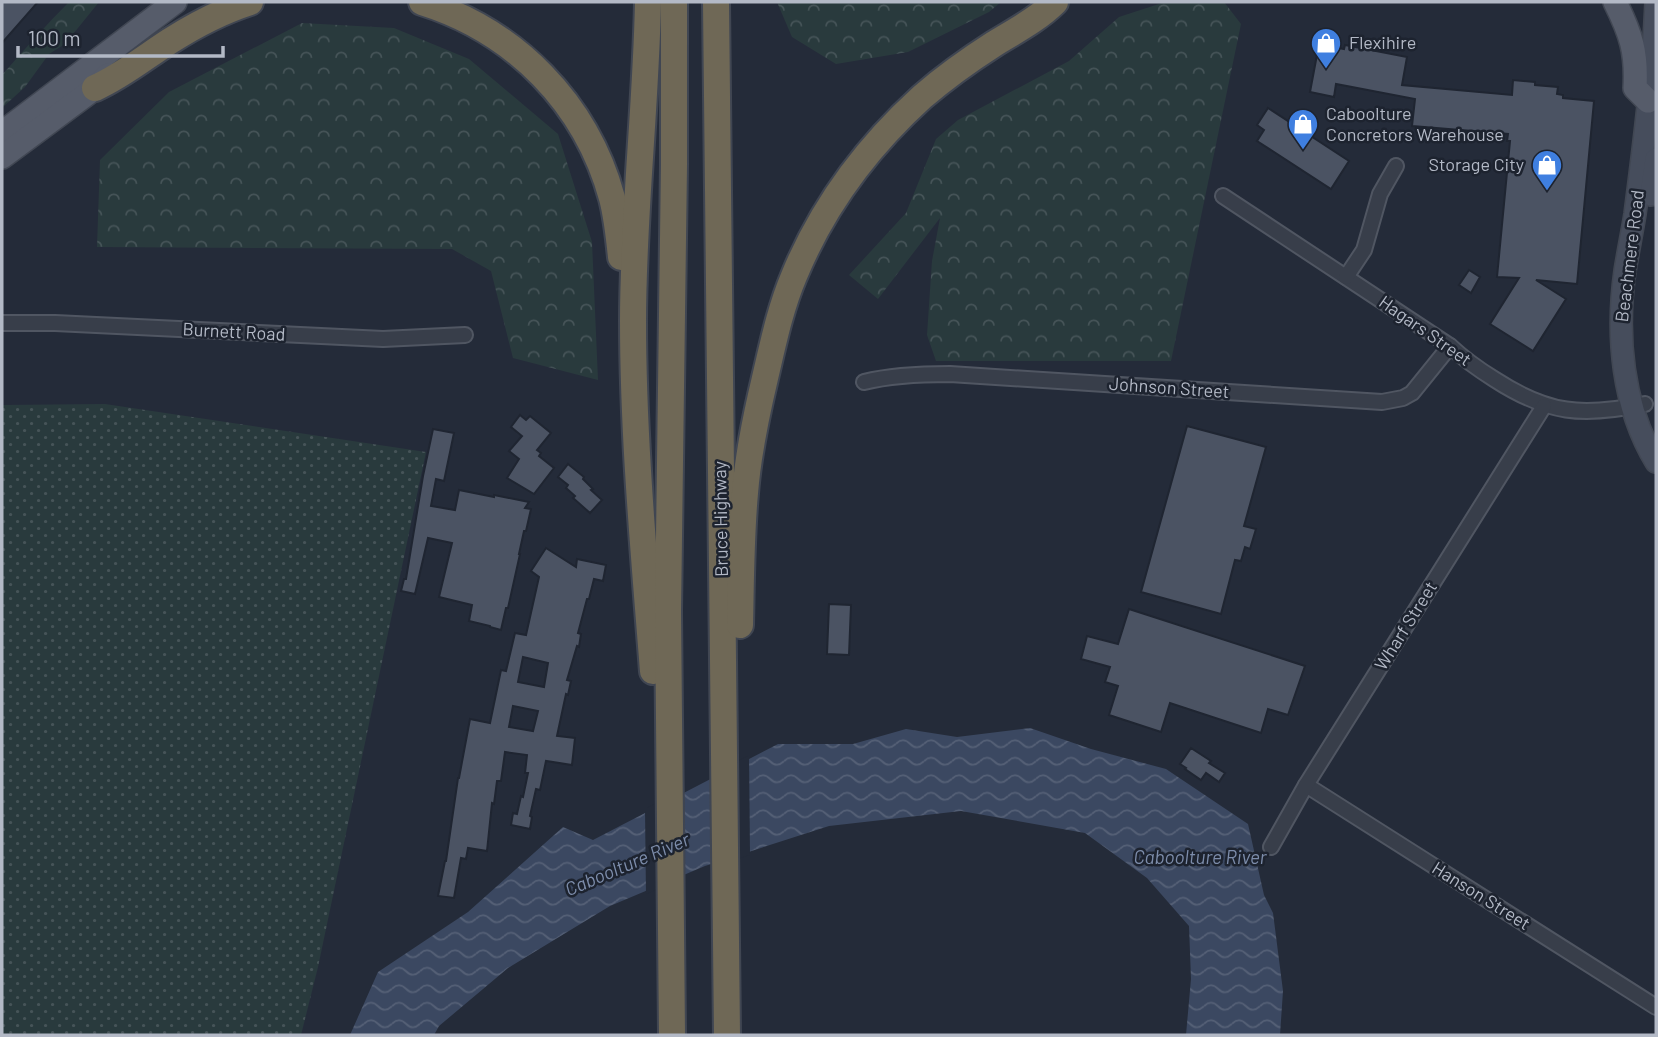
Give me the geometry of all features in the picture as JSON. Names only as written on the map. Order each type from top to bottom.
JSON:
[{"type":"highway","points":[[95,88],[113,80],[195,26],[250,2]]},
{"type":"highway","points":[[422,2],[474,22],[509,45],[555,89],[580,124],[601,166],[613,201],[624,296],[633,320]]},
{"type":"highway","points":[[648,2],[633,320],[637,457],[653,675],[669,708]]},
{"type":"highway","points":[[672,1035],[668,612],[674,2]]},
{"type":"highway","name":"Bruce Highway","points":[[716,2],[727,1035]]},
{"type":"highway","points":[[724,706],[738,679],[742,536],[751,443],[777,331],[793,278],[806,250],[827,210],[856,167],[923,96],[964,64],[1055,2]]},
{"type":"main road","points":[[2,133],[174,2]]},
{"type":"main road","points":[[2,158],[148,45],[214,2]]},
{"type":"main road","points":[[1615,2],[1635,51],[1635,88],[1648,100]]},
{"type":"main road","name":"Beachmere Road","points":[[1656,2],[1648,100],[1621,313],[1622,353],[1639,405],[1656,434]]},
{"type":"main road","name":"Beachmere Road","points":[[1656,159],[1636,298],[1635,346],[1642,434],[1656,462]]},
{"type":"street","points":[[1346,277],[1364,250],[1376,204],[1396,166]]},
{"type":"street","name":"Hagars Street","points":[[1223,196],[1450,346],[1466,361],[1511,390],[1544,406],[1580,411],[1639,405]]},
{"type":"street","name":"Burnett Road","points":[[2,323],[55,323],[383,339],[465,335]]},
{"type":"street","name":"Johnson Street","points":[[864,382],[916,374],[950,374],[1382,402],[1404,398],[1412,393],[1450,346]]},
{"type":"street","name":"Wharf Street","points":[[1271,847],[1306,785],[1544,406]]},
{"type":"street","name":"Hanson Street","points":[[1306,785],[1656,1007]]},
{"type":"green space","points":[[69,2],[99,2],[65,44],[49,54],[25,87],[2,108],[2,75]]},
{"type":"green space","points":[[777,2],[1001,2],[989,12],[908,52],[836,64],[792,37]]},
{"type":"green space","points":[[1165,2],[1224,2],[1241,24],[1171,361],[936,361],[927,335],[932,261],[940,218],[878,299],[849,275],[906,213],[936,139],[958,120],[1069,61],[1119,17]]},
{"type":"green space","points":[[302,23],[394,28],[469,59],[558,134],[592,242],[598,380],[513,358],[491,271],[452,249],[97,247],[100,160],[169,92]]},
{"type":"green space","points":[[105,404],[426,452],[318,967],[301,1035],[2,1035],[2,405]]},
{"type":"water","name":"Caboolture River","points":[[1030,728],[1091,749],[1166,769],[1248,824],[1264,895],[1273,913],[1283,991],[1280,1035],[1186,1035],[1191,979],[1189,926],[1147,878],[1085,833],[961,811],[829,826],[705,866],[610,906],[508,968],[439,1026],[434,1035],[350,1035],[378,972],[468,912],[563,827],[593,840],[778,744],[853,744],[906,729],[957,737]]},
{"type":"pier","points":[[749,755],[750,855],[712,867],[711,775]]},
{"type":"pier","points":[[684,789],[685,878],[646,894],[645,809]]},
{"type":"building","points":[[2,2],[38,2],[2,43]]},
{"type":"building","points":[[1319,44],[1344,49],[1345,45],[1407,57],[1402,85],[1512,95],[1513,80],[1558,87],[1557,94],[1563,95],[1563,98],[1594,101],[1577,284],[1536,280],[1566,299],[1533,351],[1490,324],[1519,278],[1497,277],[1510,141],[1507,141],[1508,134],[1412,126],[1415,99],[1336,84],[1334,97],[1310,92]]},
{"type":"building","points":[[1268,108],[1349,161],[1331,189],[1257,141],[1264,130],[1257,125]]},
{"type":"building","points":[[1469,270],[1480,277],[1471,293],[1459,285]]},
{"type":"building","points":[[520,415],[526,420],[530,416],[551,433],[537,450],[541,453],[539,456],[554,468],[534,494],[507,478],[519,459],[509,451],[522,436],[511,427]]},
{"type":"building","points":[[1187,426],[1266,447],[1244,526],[1256,529],[1250,549],[1245,547],[1241,561],[1235,560],[1221,614],[1141,592]]},
{"type":"building","points":[[433,429],[454,433],[444,481],[436,479],[431,506],[455,510],[459,490],[529,502],[525,508],[531,509],[501,630],[469,621],[472,605],[439,597],[452,543],[428,538],[415,594],[401,591],[406,579]]},
{"type":"building","points":[[568,464],[584,477],[593,489],[591,490],[602,500],[590,513],[573,498],[575,496],[566,488],[568,485],[558,477]]},
{"type":"building","points":[[546,548],[576,567],[577,559],[606,565],[603,581],[594,579],[587,599],[578,633],[581,634],[579,647],[577,646],[567,680],[571,681],[557,736],[575,738],[572,765],[546,761],[540,790],[536,789],[530,829],[511,825],[513,813],[517,814],[521,796],[523,797],[528,773],[525,773],[527,755],[505,752],[501,781],[497,781],[494,804],[492,803],[487,851],[468,848],[466,859],[461,858],[454,898],[438,896],[470,719],[490,723],[501,670],[506,671],[515,633],[526,635],[539,577],[531,571]],"holes":[[[523,657],[548,663],[544,687],[518,682]],[[513,706],[538,711],[533,731],[509,727]]]},
{"type":"building","points":[[829,604],[851,605],[849,655],[827,654]]},
{"type":"building","points":[[1129,609],[1305,666],[1288,715],[1268,709],[1261,733],[1170,703],[1161,732],[1109,715],[1118,686],[1105,682],[1110,667],[1081,659],[1087,636],[1118,644]]},
{"type":"building","points":[[1191,748],[1225,773],[1219,782],[1206,773],[1201,780],[1180,764]]},
{"type":"place","name":"Flexihire","points":[[1326,70]]},
{"type":"place","name":"Caboolture Concretors Warehouse","points":[[1303,151]]},
{"type":"place","name":"Storage City","points":[[1547,192]]}]
